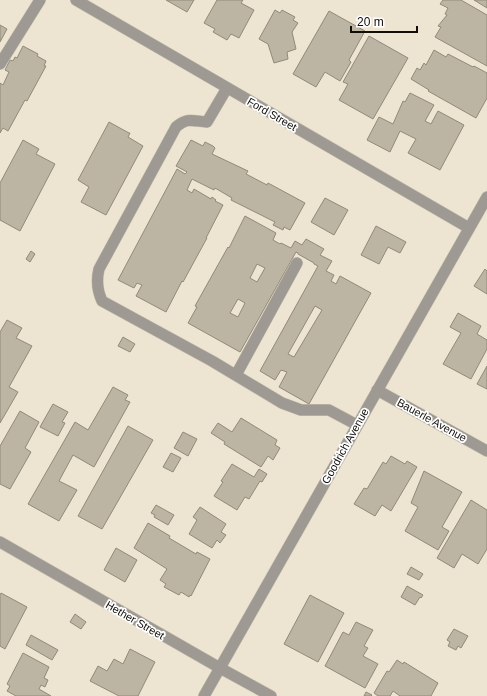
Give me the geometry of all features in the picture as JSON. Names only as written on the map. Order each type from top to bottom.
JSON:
[{"type":"street","points":[[0,64],[40,0]]},
{"type":"street","name":"Ford Street","points":[[76,0],[469,228]]},
{"type":"street","points":[[227,88],[207,122],[190,119],[182,122],[176,127],[99,269],[96,279],[97,290],[102,301],[236,375],[282,403],[301,410],[329,410],[357,425]]},
{"type":"street","name":"Goodrich Avenue","points":[[204,696],[487,197]]},
{"type":"street","points":[[236,375],[297,264]]},
{"type":"street","name":"Bauerle Avenue","points":[[377,390],[487,451]]},
{"type":"street","name":"Hether Street","points":[[0,542],[271,696]]},
{"type":"building","points":[[166,0],[194,0],[187,12]]},
{"type":"building","points":[[217,0],[243,0],[241,3],[254,10],[239,38],[231,34],[227,40],[213,32],[215,29],[204,23]]},
{"type":"building","points":[[443,0],[461,0],[487,15],[487,66],[435,37],[441,27],[438,26],[447,15],[445,14],[448,8],[440,4]]},
{"type":"building","points":[[474,0],[487,0],[487,8]]},
{"type":"building","points":[[275,10],[280,13],[282,10],[295,17],[293,20],[298,23],[292,32],[296,49],[287,52],[288,59],[274,63],[268,44],[259,39]]},
{"type":"building","points":[[329,11],[365,31],[349,60],[351,62],[340,81],[325,72],[316,87],[293,74]]},
{"type":"building","points":[[0,25],[7,29],[0,42]]},
{"type":"building","points":[[369,36],[408,58],[373,119],[339,100],[348,84],[343,82]]},
{"type":"building","points":[[23,46],[38,54],[37,56],[46,61],[44,66],[46,66],[27,101],[25,100],[8,131],[3,128],[0,133],[0,83],[3,85],[9,72],[5,70],[10,60],[13,61],[15,57],[17,58]]},
{"type":"building","points":[[434,50],[446,57],[448,54],[487,73],[487,98],[476,118],[428,91],[429,90],[411,79],[417,68],[420,70],[424,63],[426,65]]},
{"type":"building","points":[[410,93],[434,105],[425,121],[431,124],[438,111],[464,125],[440,170],[408,153],[416,139],[400,131],[390,152],[367,140],[379,117],[393,124],[403,101],[405,102]]},
{"type":"building","points":[[109,122],[130,133],[128,137],[143,146],[106,215],[81,202],[89,187],[78,180]]},
{"type":"building","points":[[23,140],[39,149],[36,154],[55,164],[20,231],[0,220],[0,183]]},
{"type":"building","points":[[191,140],[203,146],[205,142],[213,146],[215,148],[212,154],[248,171],[246,174],[267,185],[268,183],[305,203],[290,230],[284,227],[283,230],[273,225],[275,222],[231,200],[232,198],[215,188],[214,190],[192,179],[187,190],[192,193],[194,189],[211,199],[212,197],[216,200],[215,201],[223,205],[207,238],[166,312],[136,296],[142,285],[137,283],[134,288],[118,280],[177,169],[185,174],[187,172],[176,166]]},
{"type":"building","points":[[325,198],[348,210],[334,235],[311,222]]},
{"type":"building","points":[[245,216],[276,233],[273,240],[280,244],[281,243],[291,248],[295,241],[302,245],[306,239],[324,249],[320,255],[332,261],[326,271],[334,275],[331,281],[336,284],[340,276],[371,293],[309,404],[279,387],[287,372],[281,370],[275,380],[260,371],[318,266],[296,252],[240,352],[188,323],[197,307],[195,306],[228,247],[229,248]],"holes":[[[257,264],[265,268],[257,282],[250,278]],[[238,299],[245,303],[238,317],[230,313]],[[315,306],[322,310],[294,357],[288,354]]]},
{"type":"building","points":[[376,226],[406,242],[400,253],[388,247],[379,264],[361,255]]},
{"type":"building","points":[[31,251],[35,254],[30,262],[26,259]]},
{"type":"building","points":[[485,269],[487,271],[487,294],[474,286]]},
{"type":"building","points":[[458,313],[481,326],[477,334],[487,340],[487,349],[471,379],[443,364],[461,333],[450,327]]},
{"type":"building","points":[[7,320],[22,328],[16,338],[32,346],[9,387],[18,392],[0,423],[0,332]]},
{"type":"building","points":[[123,337],[135,344],[130,352],[118,346]]},
{"type":"building","points":[[487,366],[487,389],[477,384]]},
{"type":"building","points":[[113,387],[128,395],[125,400],[130,402],[94,467],[73,455],[59,481],[77,490],[59,521],[28,504],[75,422],[88,430]]},
{"type":"building","points":[[53,404],[68,412],[62,422],[65,423],[58,436],[40,427]]},
{"type":"building","points":[[20,411],[39,422],[25,448],[31,452],[10,489],[0,484],[0,446]]},
{"type":"building","points":[[241,418],[277,440],[275,445],[280,448],[273,460],[268,456],[261,467],[224,444],[225,442],[211,433],[218,423],[232,432]]},
{"type":"building","points":[[128,426],[153,440],[102,529],[78,516]]},
{"type":"building","points":[[183,432],[197,439],[188,456],[174,448]]},
{"type":"building","points":[[171,453],[181,458],[173,472],[163,467]]},
{"type":"building","points":[[391,456],[405,464],[407,461],[417,467],[391,511],[382,505],[375,516],[354,504],[364,488],[367,489],[383,462],[386,464]]},
{"type":"building","points":[[232,464],[254,477],[259,469],[267,474],[262,482],[260,481],[249,499],[245,497],[237,510],[214,496],[223,482],[221,481]]},
{"type":"building","points":[[424,471],[462,492],[442,527],[449,531],[438,550],[405,531],[418,507],[411,503]]},
{"type":"building","points":[[471,500],[487,510],[487,549],[478,564],[462,554],[454,568],[437,558]]},
{"type":"building","points":[[156,505],[174,515],[168,525],[154,517],[155,515],[151,513]]},
{"type":"building","points":[[200,507],[226,524],[221,532],[226,535],[220,543],[217,540],[212,548],[189,534],[197,520],[193,517]]},
{"type":"building","points":[[148,523],[170,536],[169,538],[196,554],[197,552],[210,559],[191,596],[190,595],[189,597],[181,592],[179,595],[164,587],[166,584],[160,580],[167,569],[134,548]]},
{"type":"building","points":[[116,548],[137,560],[125,582],[104,570]]},
{"type":"building","points":[[411,567],[423,574],[419,580],[407,574]]},
{"type":"building","points":[[407,586],[423,595],[415,605],[401,597]]},
{"type":"building","points":[[1,593],[27,607],[5,649],[0,646]]},
{"type":"building","points":[[310,595],[344,613],[318,662],[284,644]]},
{"type":"building","points":[[75,614],[86,622],[81,629],[70,622]]},
{"type":"building","points":[[356,622],[373,630],[364,646],[368,648],[363,656],[378,664],[365,688],[325,666],[343,632],[349,635]]},
{"type":"building","points":[[454,629],[468,636],[461,648],[458,646],[456,650],[448,646],[450,642],[447,640]]},
{"type":"building","points":[[31,635],[58,650],[52,660],[26,645]]},
{"type":"building","points":[[130,649],[155,662],[138,696],[119,696],[90,681],[98,666],[107,671],[114,659],[123,664]]},
{"type":"building","points":[[23,653],[49,667],[44,678],[48,680],[45,687],[41,685],[39,689],[51,696],[16,696],[7,691],[10,686],[7,684]]},
{"type":"building","points":[[397,660],[403,664],[404,662],[438,683],[431,696],[400,696],[393,691],[390,696],[378,696],[374,693],[387,671],[389,672]]},
{"type":"building","points":[[366,692],[372,695],[364,696]]}]
